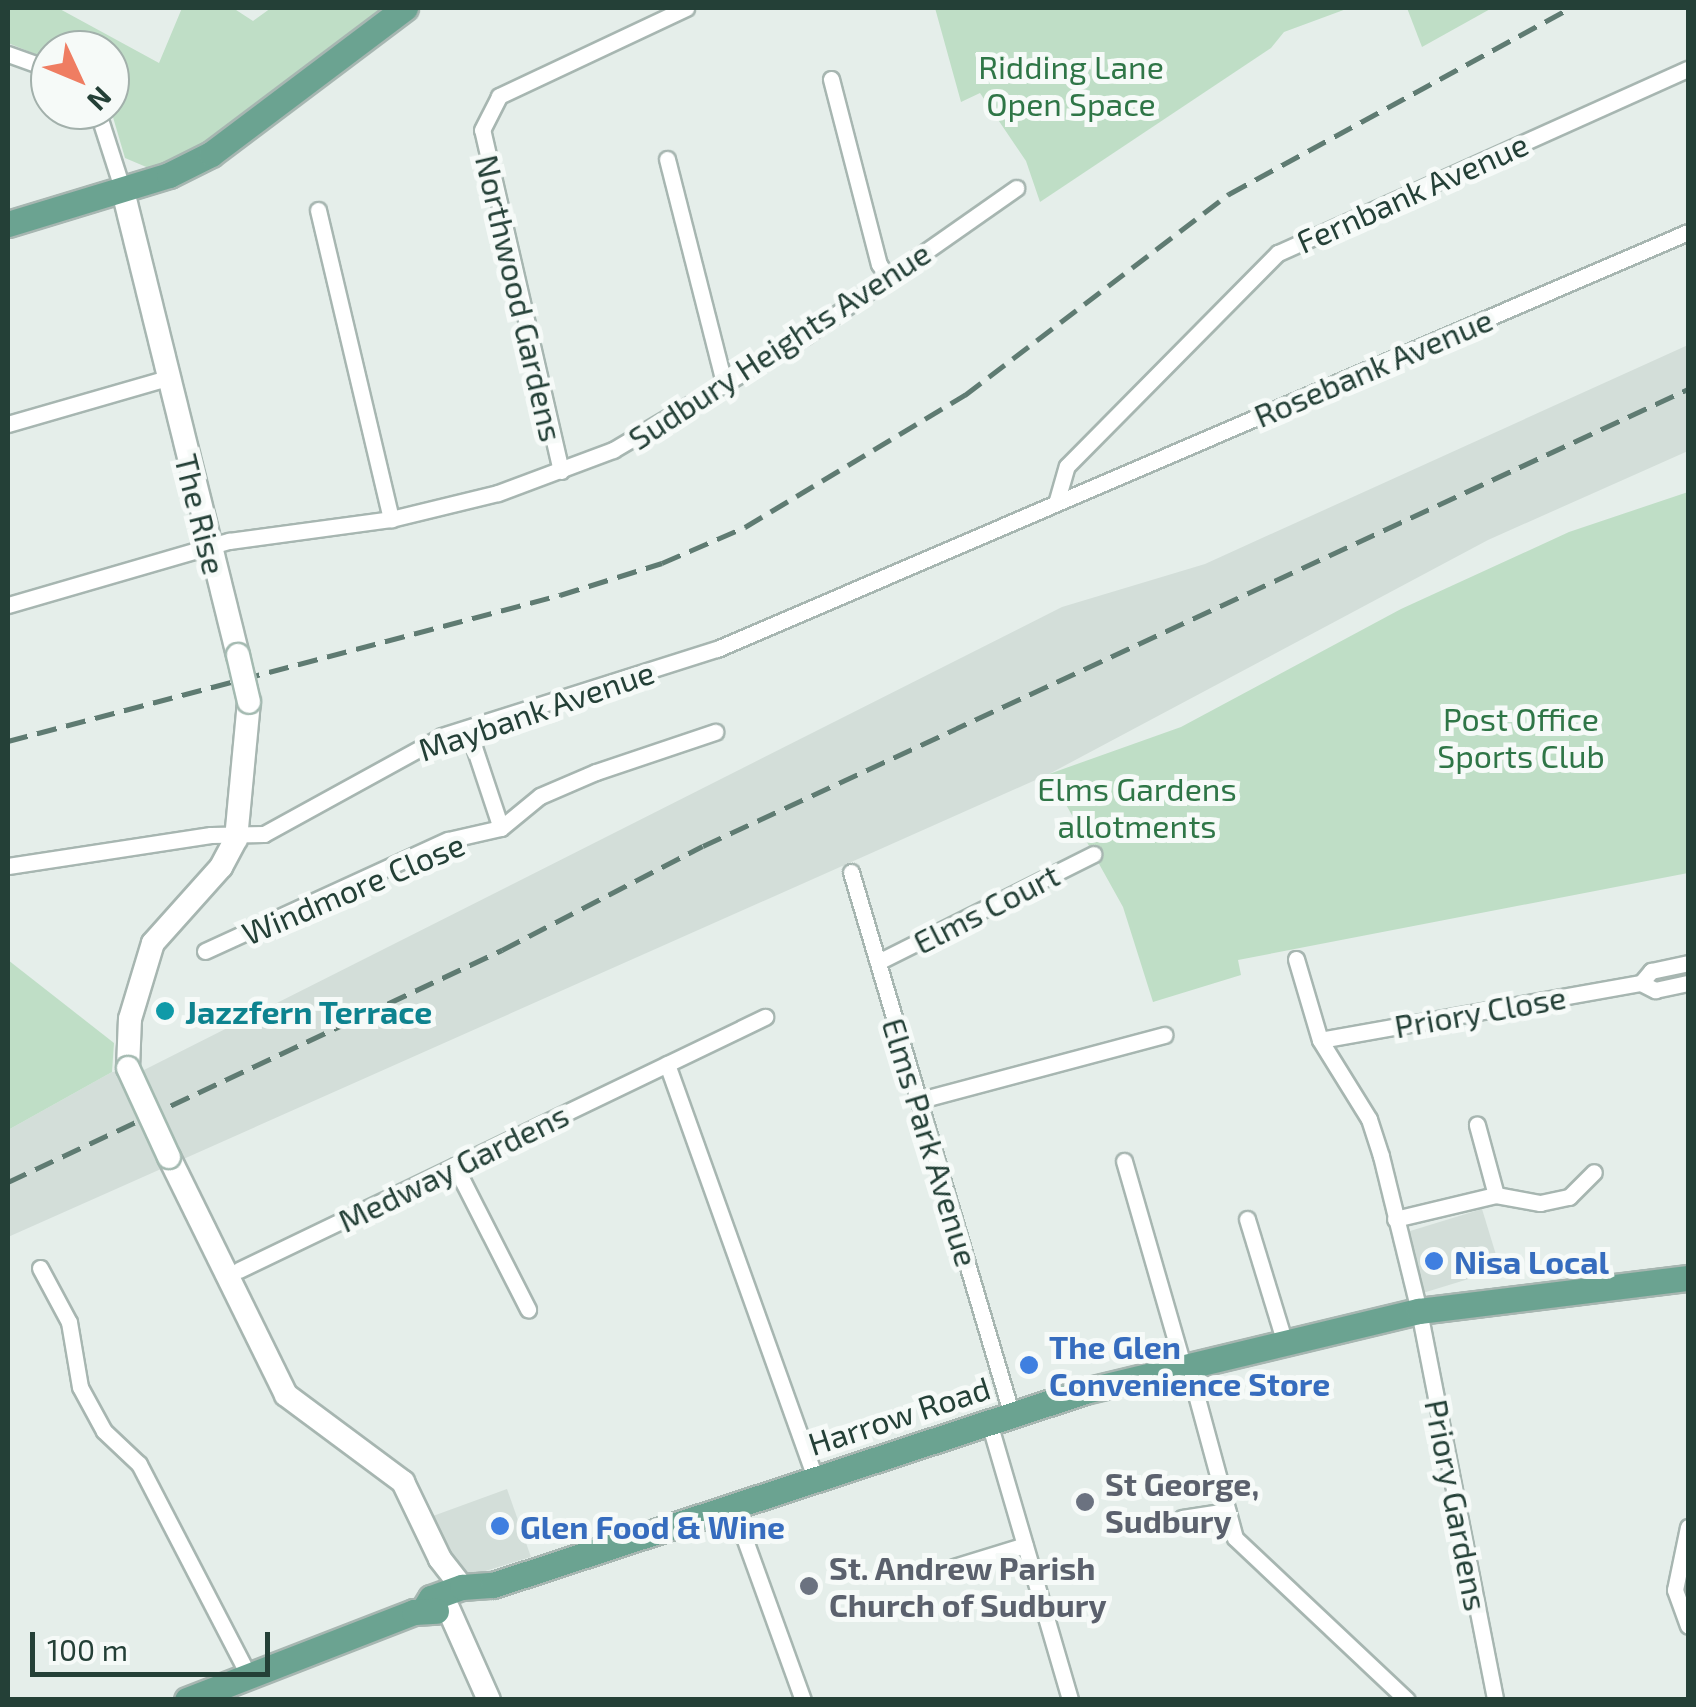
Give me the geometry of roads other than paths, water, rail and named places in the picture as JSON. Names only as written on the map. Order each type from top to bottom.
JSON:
[{"type":"main road","points":[[8,224],[169,175],[248,132],[406,8]]},
{"type":"main road","name":"Harrow Road","points":[[187,1700],[493,1584],[999,1416],[1284,1340],[1420,1311],[1688,1278]]},
{"type":"street","name":"Northwood Gardens","points":[[561,471],[482,130],[499,96],[686,8]]},
{"type":"street","name":"Fernbank Avenue","points":[[1057,500],[1067,466],[1278,253],[1688,68]]},
{"type":"street","points":[[832,79],[879,264],[888,278]]},
{"type":"street","points":[[103,130],[123,191]]},
{"type":"street","points":[[667,159],[725,387]]},
{"type":"street","name":"Sudbury Heights Avenue","points":[[8,605],[208,547],[391,520],[561,471],[614,450],[725,387],[1016,188]]},
{"type":"street","name":"The Rise","points":[[123,191],[248,702],[236,839]]},
{"type":"street","points":[[318,210],[391,520]]},
{"type":"street","name":"Rosebank Avenue","points":[[1057,500],[1688,232]]},
{"type":"street","points":[[8,424],[168,378]]},
{"type":"street","name":"Maybank Avenue","points":[[8,866],[211,836],[236,839],[264,834],[406,754],[468,728],[717,650],[1057,500]]},
{"type":"street","name":"Windmore Close","points":[[468,728],[502,828]]},
{"type":"street","name":"Windmore Close","points":[[206,951],[448,840],[502,828],[540,796],[714,732]]},
{"type":"street","points":[[236,839],[222,867],[154,943],[130,1019],[128,1068],[286,1396],[403,1482],[440,1559],[445,1601],[489,1700]]},
{"type":"street","name":"Elms Court","points":[[878,962],[1094,854]]},
{"type":"street","name":"Elms Park Avenue","points":[[851,872],[920,1100],[999,1416],[1025,1545],[1070,1700]]},
{"type":"street","name":"Priory Gardens","points":[[1296,959],[1320,1040],[1369,1119],[1420,1311],[1494,1700]]},
{"type":"street","name":"Priory Close","points":[[1641,982],[1650,971],[1688,963]]},
{"type":"street","name":"Priory Close","points":[[1320,1040],[1641,982],[1655,990],[1688,984]]},
{"type":"street","name":"Medway Gardens","points":[[239,1270],[765,1016]]},
{"type":"street","points":[[920,1100],[1164,1035]]},
{"type":"street","points":[[667,1064],[815,1477]]},
{"type":"street","points":[[1477,1125],[1496,1195]]},
{"type":"street","points":[[1124,1161],[1234,1538],[1407,1700]]},
{"type":"street","points":[[456,1166],[528,1309]]},
{"type":"street","points":[[1395,1218],[1496,1195],[1540,1202],[1569,1197],[1594,1172]]},
{"type":"street","points":[[1246,1219],[1284,1340]]},
{"type":"street","points":[[40,1268],[69,1322],[80,1387],[104,1431],[139,1464],[248,1674]]},
{"type":"street","points":[[732,1504],[804,1700]]},
{"type":"street","points":[[1182,1518],[1227,1511]]},
{"type":"street","points":[[1688,1528],[1675,1580],[1688,1626]]},
{"type":"street","points":[[954,1567],[1025,1545]]},
{"type":"railway","points":[[8,741],[560,595],[662,563],[745,527],[965,395],[1229,194],[1570,8]]},
{"type":"railway","points":[[8,1182],[502,950],[703,846],[1688,389]]},
{"type":"place","name":"Jazzfern Terrace","points":[[165,1011]]},
{"type":"place","name":"Nisa Local","points":[[1434,1261]]},
{"type":"place","name":"The Glen Convenience Store","points":[[1029,1365]]},
{"type":"place","name":"St George, Sudbury","points":[[1085,1502]]},
{"type":"place","name":"Glen Food & Wine","points":[[500,1526]]},
{"type":"place","name":"St. Andrew Parish Church of Sudbury","points":[[809,1586]]},
{"type":"park label","name":"Ridding Lane Open Space","points":[[1071,86]]},
{"type":"park label","name":"Post Office Sports Club","points":[[1521,738]]},
{"type":"park label","name":"Elms Gardens allotments","points":[[1137,808]]}]
